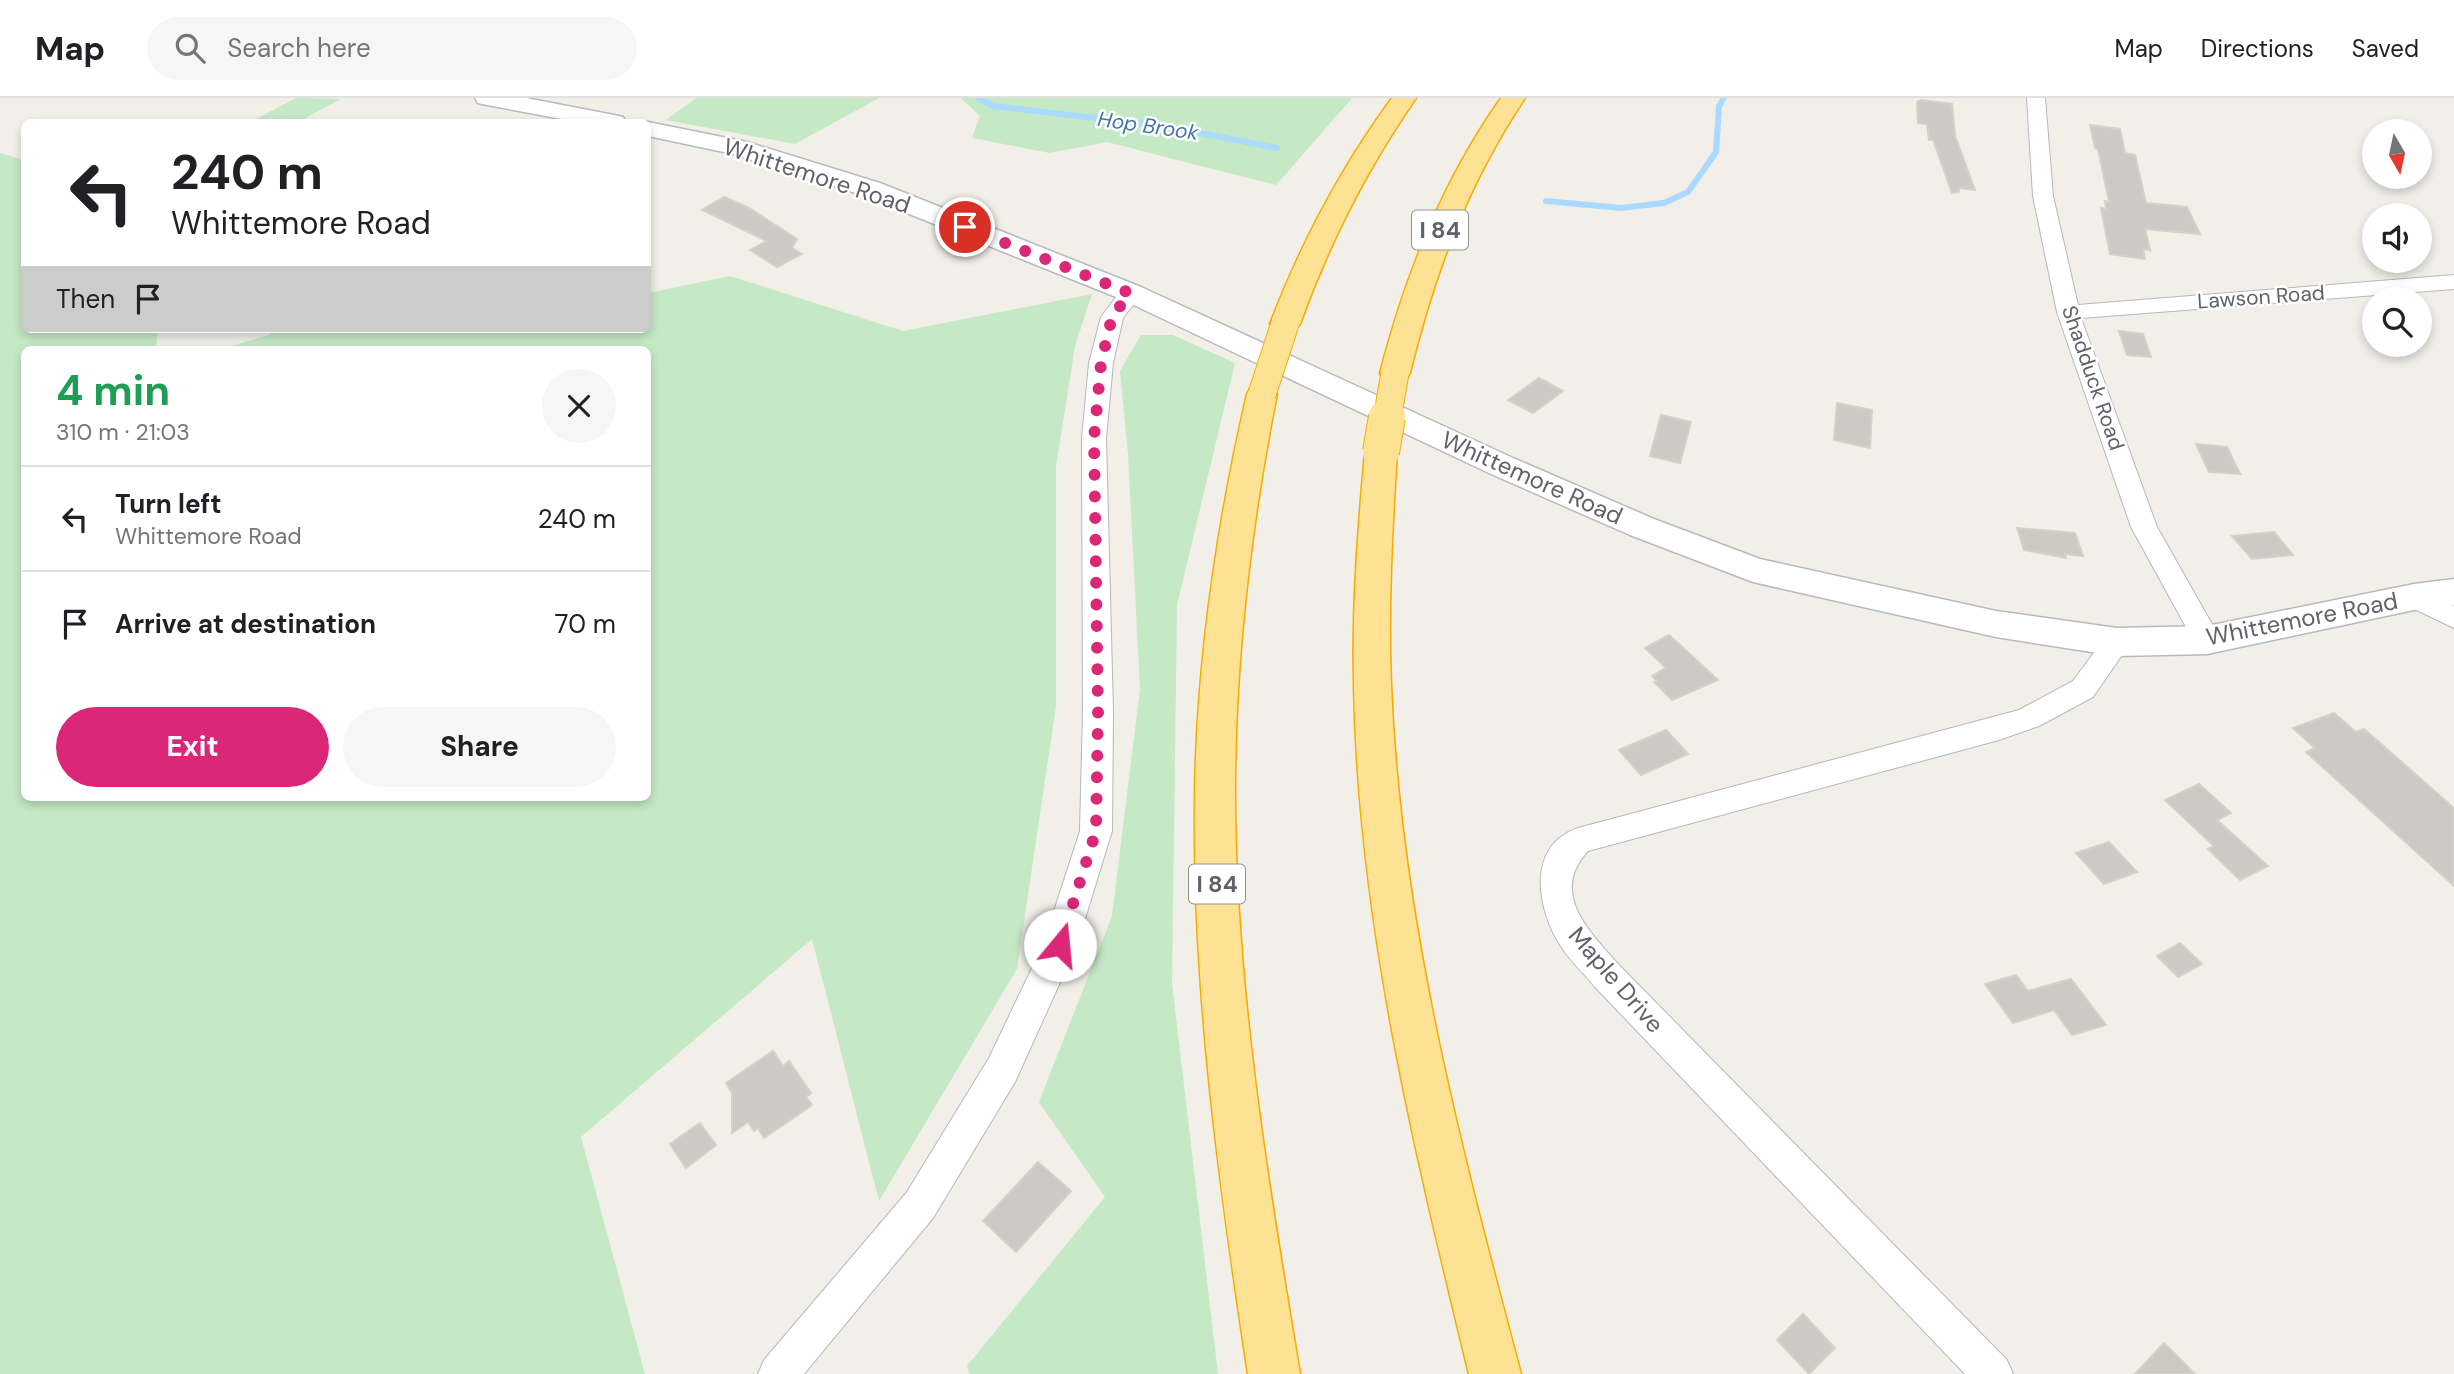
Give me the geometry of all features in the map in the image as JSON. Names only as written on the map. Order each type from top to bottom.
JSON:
[{"type":"highway","name":"I 84","points":[[1274,1374],[1247,1187],[1218,907],[1215,791],[1226,597],[1237,512],[1262,394],[1284,324],[1333,212],[1358,167],[1404,98]]},
{"type":"highway","name":"I 84","points":[[1495,1374],[1437,1140],[1413,1026],[1391,900],[1378,791],[1369,603],[1372,523],[1381,452],[1395,373],[1420,281],[1439,231],[1483,145],[1513,98]]},
{"type":"main road","points":[[487,98],[598,119]]},
{"type":"main road","name":"Whittemore Road","points":[[651,130],[738,147],[871,189],[1130,293],[1502,466],[1642,527],[1753,570],[1996,624],[2117,642],[2207,640],[2414,597],[2454,592]]},
{"type":"street","name":"Shadduck Road","points":[[2036,98],[2043,196],[2068,312],[2144,527],[2207,640]]},
{"type":"street","name":"Lawson Road","points":[[2068,312],[2454,282]]},
{"type":"street","points":[[778,1374],[920,1205],[1002,1070],[1060,945],[1096,831],[1098,712],[1094,438],[1101,363],[1112,317],[1130,293]]},
{"type":"street","points":[[2414,597],[2454,618]]},
{"type":"street","name":"Maple Drive","points":[[1993,1374],[1605,975],[1573,937],[1555,895],[1559,861],[1578,841],[1999,729],[2029,718],[2083,688],[2117,642]]},
{"type":"green space","points":[[296,98],[341,99],[304,119],[256,119]]},
{"type":"green space","points":[[696,98],[879,98],[795,144],[666,120]]},
{"type":"green space","points":[[961,98],[1352,98],[1276,185],[1107,142],[1050,153],[972,138],[980,116]]},
{"type":"green space","points":[[0,153],[21,159],[21,333],[158,333],[156,346],[21,346],[21,801],[651,801],[651,346],[231,346],[270,333],[651,333],[651,292],[730,276],[903,331],[1092,294],[1075,346],[1056,467],[1056,706],[1017,969],[879,1201],[812,939],[581,1137],[645,1374],[0,1374]]},
{"type":"green space","points":[[1141,335],[1173,335],[1235,363],[1177,605],[1172,983],[1218,1374],[970,1374],[967,1366],[1105,1197],[1039,1102],[1112,916],[1140,689],[1128,454],[1120,371]]},
{"type":"building","points":[[1921,100],[1952,104],[1955,136],[1975,190],[1959,188],[1959,192],[1952,193],[1933,140],[1929,140],[1927,124],[1918,123],[1917,102]]},
{"type":"building","points":[[2090,125],[2120,129],[2125,153],[2135,155],[2146,203],[2187,207],[2200,234],[2145,229],[2150,250],[2143,249],[2145,259],[2110,254],[2101,208],[2106,209],[2105,201],[2109,202]]},
{"type":"building","points":[[724,197],[749,208],[797,239],[792,248],[802,254],[777,267],[750,250],[767,241],[702,210]]},
{"type":"building","points":[[2119,331],[2143,334],[2151,357],[2127,355]]},
{"type":"building","points":[[1539,378],[1563,391],[1533,413],[1508,400]]},
{"type":"building","points":[[1837,403],[1872,410],[1870,448],[1834,440]]},
{"type":"building","points":[[1661,415],[1691,422],[1680,463],[1650,456]]},
{"type":"building","points":[[2196,444],[2227,447],[2240,474],[2209,472]]},
{"type":"building","points":[[2017,528],[2075,533],[2083,556],[2065,554],[2066,558],[2024,550]]},
{"type":"building","points":[[2274,532],[2293,555],[2252,559],[2232,536]]},
{"type":"building","points":[[1669,635],[1718,680],[1672,700],[1654,682],[1657,681],[1652,676],[1666,668],[1645,648]]},
{"type":"building","points":[[2334,713],[2356,732],[2364,729],[2454,808],[2454,886],[2306,752],[2315,748],[2293,728]]},
{"type":"building","points":[[1666,730],[1688,754],[1641,775],[1619,750]]},
{"type":"building","points":[[2199,784],[2231,813],[2217,820],[2268,866],[2240,880],[2208,849],[2214,846],[2165,800]]},
{"type":"building","points":[[2109,842],[2137,872],[2104,884],[2076,853]]},
{"type":"building","points":[[2180,943],[2202,964],[2178,977],[2157,956]]},
{"type":"building","points":[[2016,975],[2028,991],[2071,979],[2106,1025],[2072,1035],[2054,1010],[2013,1023],[1985,984]]},
{"type":"building","points":[[773,1051],[783,1066],[789,1061],[811,1093],[806,1097],[812,1105],[764,1138],[758,1128],[754,1131],[748,1122],[732,1133],[732,1093],[726,1083]]},
{"type":"building","points":[[700,1123],[716,1145],[686,1168],[670,1144]]},
{"type":"building","points":[[1038,1162],[1071,1191],[1016,1252],[983,1221]]},
{"type":"building","points":[[1803,1314],[1835,1348],[1809,1374],[1777,1340]]},
{"type":"building","points":[[2164,1343],[2195,1374],[2135,1374]]},
{"type":"waterway","name":"Hop Brook","points":[[978,98],[993,106],[1164,126],[1277,148]]},
{"type":"waterway","name":"Hop Brook","points":[[1546,201],[1621,208],[1664,203],[1688,192],[1716,152],[1719,106],[1724,98]]},
{"type":"route","points":[[965,227],[1130,293],[1112,317],[1101,363],[1094,438],[1098,712],[1096,831],[1060,945]]}]
